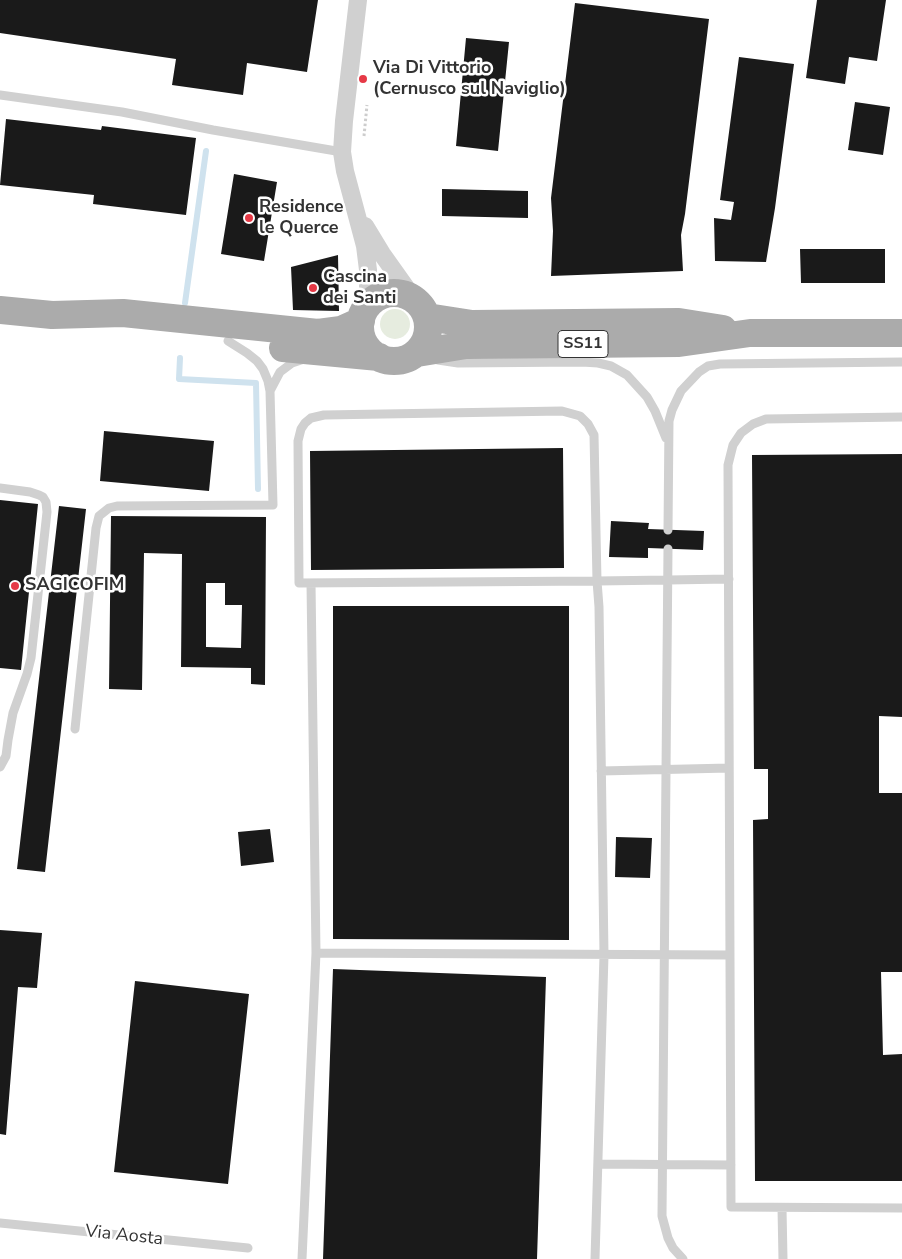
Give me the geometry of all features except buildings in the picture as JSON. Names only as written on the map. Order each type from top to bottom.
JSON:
[{"type":"main road","name":"SS11","points":[[0,310],[52,315],[123,313],[318,333],[341,330],[364,313],[380,296],[400,294],[421,308],[472,324],[679,322],[750,333],[902,333]]},
{"type":"main road","points":[[414,355],[426,340],[429,328],[421,308]]},
{"type":"main road","points":[[364,313],[360,332],[370,351],[378,358]]},
{"type":"main road","name":"SS11","points":[[52,315],[121,331],[228,341],[395,361],[414,355],[466,345],[679,344],[750,333]]},
{"type":"street","points":[[358,0],[342,152],[345,171],[365,246],[368,270],[364,313]]},
{"type":"street","points":[[356,208],[382,254],[421,308]]},
{"type":"lane","points":[[0,96],[122,112],[342,152]]},
{"type":"lane","points":[[75,729],[96,528],[99,516],[109,508],[117,506],[273,505],[270,391],[263,369],[257,361],[247,352],[228,341]]},
{"type":"lane","points":[[270,391],[280,372],[292,364],[306,358],[331,354]]},
{"type":"lane","points":[[414,355],[458,363],[582,362],[611,366],[627,375],[647,397],[668,443]]},
{"type":"lane","points":[[668,530],[669,421],[681,391],[691,378],[708,366],[720,364],[902,362]]},
{"type":"lane","points":[[595,1259],[604,955],[599,607],[597,581],[594,435],[588,424],[580,416],[562,411],[324,415],[311,418],[304,423],[301,429],[298,441],[300,584],[311,583],[597,581],[668,580],[728,580]]},
{"type":"lane","points":[[902,417],[773,418],[759,421],[742,433],[733,445],[728,466],[731,1207],[902,1208]]},
{"type":"lane","points":[[0,488],[30,492],[43,497],[46,502],[47,512],[31,658],[28,674],[13,713],[6,756],[0,768]]},
{"type":"lane","points":[[668,549],[662,1216],[664,1227],[673,1248],[683,1259]]},
{"type":"lane","points":[[302,1259],[316,953],[311,583]]},
{"type":"lane","points":[[601,771],[729,768]]},
{"type":"lane","points":[[316,953],[730,955]]},
{"type":"lane","points":[[598,1164],[731,1165]]},
{"type":"lane","points":[[782,1208],[782,1259]]},
{"type":"lane","name":"Via Aosta","points":[[0,1223],[248,1248]]},
{"type":"shaded area","points":[[395,309],[406,313],[410,324],[406,335],[395,339],[384,335],[380,324],[384,313]]},
{"type":"waterway","points":[[185,303],[206,151]]},
{"type":"waterway","points":[[180,358],[179,379],[256,383],[258,489]]},
{"type":"place","name":"Via Di Vittorio (Cernusco sul Naviglio)","points":[[363,79]]},
{"type":"place","name":"Residence le Querce","points":[[249,218]]},
{"type":"place","name":"Cascina dei Santi","points":[[313,288]]},
{"type":"place","name":"SAGICOFIM","points":[[15,586]]}]
